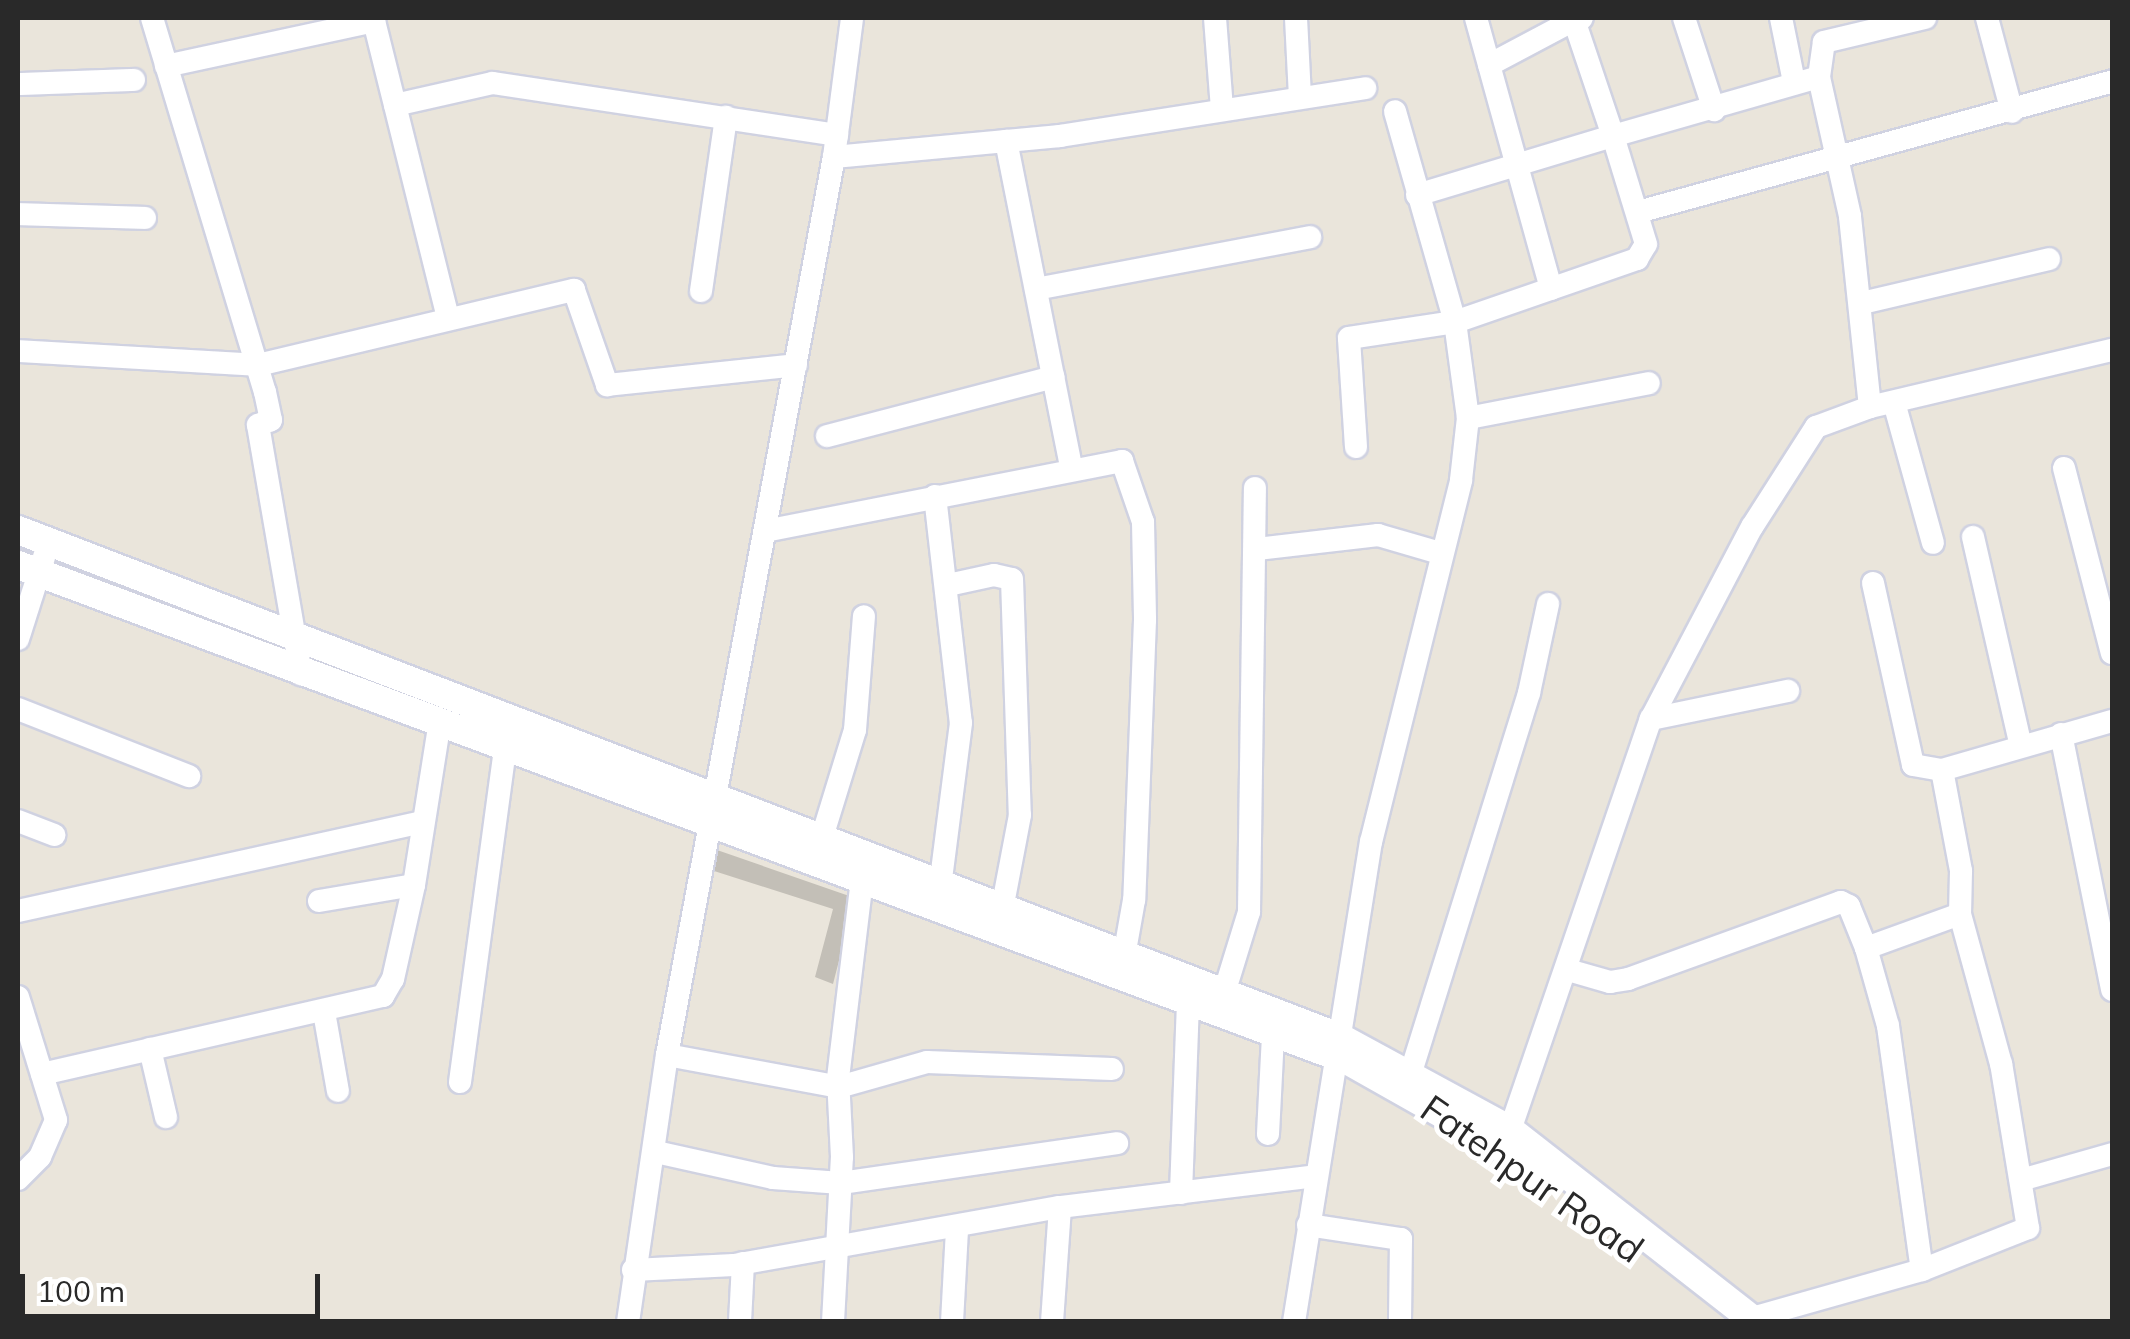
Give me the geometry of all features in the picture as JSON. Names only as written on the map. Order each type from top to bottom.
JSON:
[{"type":"street","points":[[152,18],[258,365],[271,420],[258,425],[301,674]]},
{"type":"street","points":[[628,1322],[632,1270],[656,1152],[667,1055],[836,146],[852,18]]},
{"type":"street","points":[[1215,18],[1222,109]]},
{"type":"street","points":[[1296,18],[1300,97]]},
{"type":"street","points":[[1476,18],[1552,289]]},
{"type":"street","points":[[1684,18],[1714,110]]},
{"type":"street","points":[[1781,18],[1794,82]]},
{"type":"street","points":[[1828,18],[1819,77],[1837,153],[1862,303],[1870,407]]},
{"type":"street","points":[[1824,42],[1926,18]]},
{"type":"street","points":[[1987,18],[2012,112]]},
{"type":"street","points":[[166,66],[376,19],[448,318]]},
{"type":"street","points":[[1356,447],[1349,338],[1454,322],[1644,252],[1638,212],[1578,19],[1489,65]]},
{"type":"street","points":[[1417,195],[1819,77]]},
{"type":"street","points":[[18,84],[134,80]]},
{"type":"street","points":[[1638,212],[1837,153],[2012,112],[2112,81]]},
{"type":"street","points":[[394,105],[494,83],[726,117],[836,146],[1006,141],[1365,88]]},
{"type":"street","points":[[1294,1322],[1371,842],[1440,552],[1461,480],[1468,418],[1454,322],[1395,111]]},
{"type":"street","points":[[701,291],[726,117]]},
{"type":"street","points":[[1006,141],[1071,467]]},
{"type":"street","points":[[18,214],[146,218]]},
{"type":"street","points":[[1036,289],[1310,237]]},
{"type":"street","points":[[1862,303],[2049,259]]},
{"type":"street","points":[[18,350],[258,365],[574,290],[607,385],[796,365]]},
{"type":"street","points":[[1510,1130],[1652,719],[1752,526],[1816,427],[1870,407],[1896,406],[2112,350]]},
{"type":"street","points":[[827,436],[1053,377]]},
{"type":"street","points":[[1468,418],[1649,383]]},
{"type":"street","points":[[1896,406],[1933,543]]},
{"type":"street","points":[[765,531],[1071,467],[1122,461],[1142,522],[1145,620],[1134,900],[1125,951]]},
{"type":"street","points":[[2064,468],[2112,653]]},
{"type":"street","points":[[1225,990],[1249,912],[1255,488]]},
{"type":"street","points":[[935,496],[961,723],[941,880]]},
{"type":"street","points":[[18,530],[294,634],[712,806]]},
{"type":"street","points":[[1256,549],[1378,535],[1440,552]]},
{"type":"street","points":[[1972,537],[2021,746]]},
{"type":"street","points":[[18,639],[29,570],[49,541]]},
{"type":"street","points":[[29,570],[505,748],[822,834],[1225,990],[1338,1047],[1411,1072],[1510,1130],[1746,1320],[1922,1270],[2021,1235],[2028,1228],[2002,1064],[1960,914],[1961,871],[1942,770]]},
{"type":"street","points":[[948,585],[994,575],[1012,579],[1020,815],[1003,904]]},
{"type":"street","points":[[1874,582],[1913,765],[1942,770],[2112,721]]},
{"type":"street","points":[[1411,1072],[1528,692],[1548,604]]},
{"type":"street","points":[[822,834],[855,730],[864,616]]},
{"type":"street","points":[[1652,719],[1788,691]]},
{"type":"street","points":[[18,709],[188,776]]},
{"type":"street","points":[[42,1074],[383,996],[393,978],[414,884],[439,726]]},
{"type":"street","points":[[2061,734],[2112,990]]},
{"type":"street","points":[[460,1082],[505,748]]},
{"type":"street","name":"Fatehpur Road","points":[[712,806],[862,880],[1188,1006],[1273,1035],[1338,1047],[1500,1147],[1746,1320]]},
{"type":"street","points":[[18,821],[54,835]]},
{"type":"street","points":[[18,911],[422,822]]},
{"type":"street","points":[[833,1322],[841,1183],[839,1087],[862,880]]},
{"type":"street","points":[[319,901],[414,884]]},
{"type":"street","points":[[1568,970],[1610,982],[1628,978],[1842,902],[1866,948],[1888,1026],[1922,1270]]},
{"type":"street","points":[[1866,948],[1960,914]]},
{"type":"street","points":[[18,997],[42,1074],[55,1135],[18,1178]]},
{"type":"street","points":[[1181,1193],[1188,1006]]},
{"type":"street","points":[[324,1012],[338,1091]]},
{"type":"street","points":[[1268,1134],[1273,1035]]},
{"type":"street","points":[[150,1049],[166,1116]]},
{"type":"street","points":[[667,1055],[839,1087],[928,1062],[1112,1069]]},
{"type":"street","points":[[656,1152],[773,1178],[841,1183],[1117,1143]]},
{"type":"street","points":[[2021,1180],[2112,1154]]},
{"type":"street","points":[[632,1270],[743,1263],[957,1230],[1060,1207],[1316,1176]]},
{"type":"street","points":[[1052,1322],[1060,1207]]},
{"type":"street","points":[[1308,1225],[1401,1239],[1400,1322]]},
{"type":"street","points":[[952,1322],[957,1230]]},
{"type":"street","points":[[740,1322],[743,1263]]},
{"type":"building","points":[[717,850],[855,898],[833,984],[815,977],[833,909],[711,870]]}]
